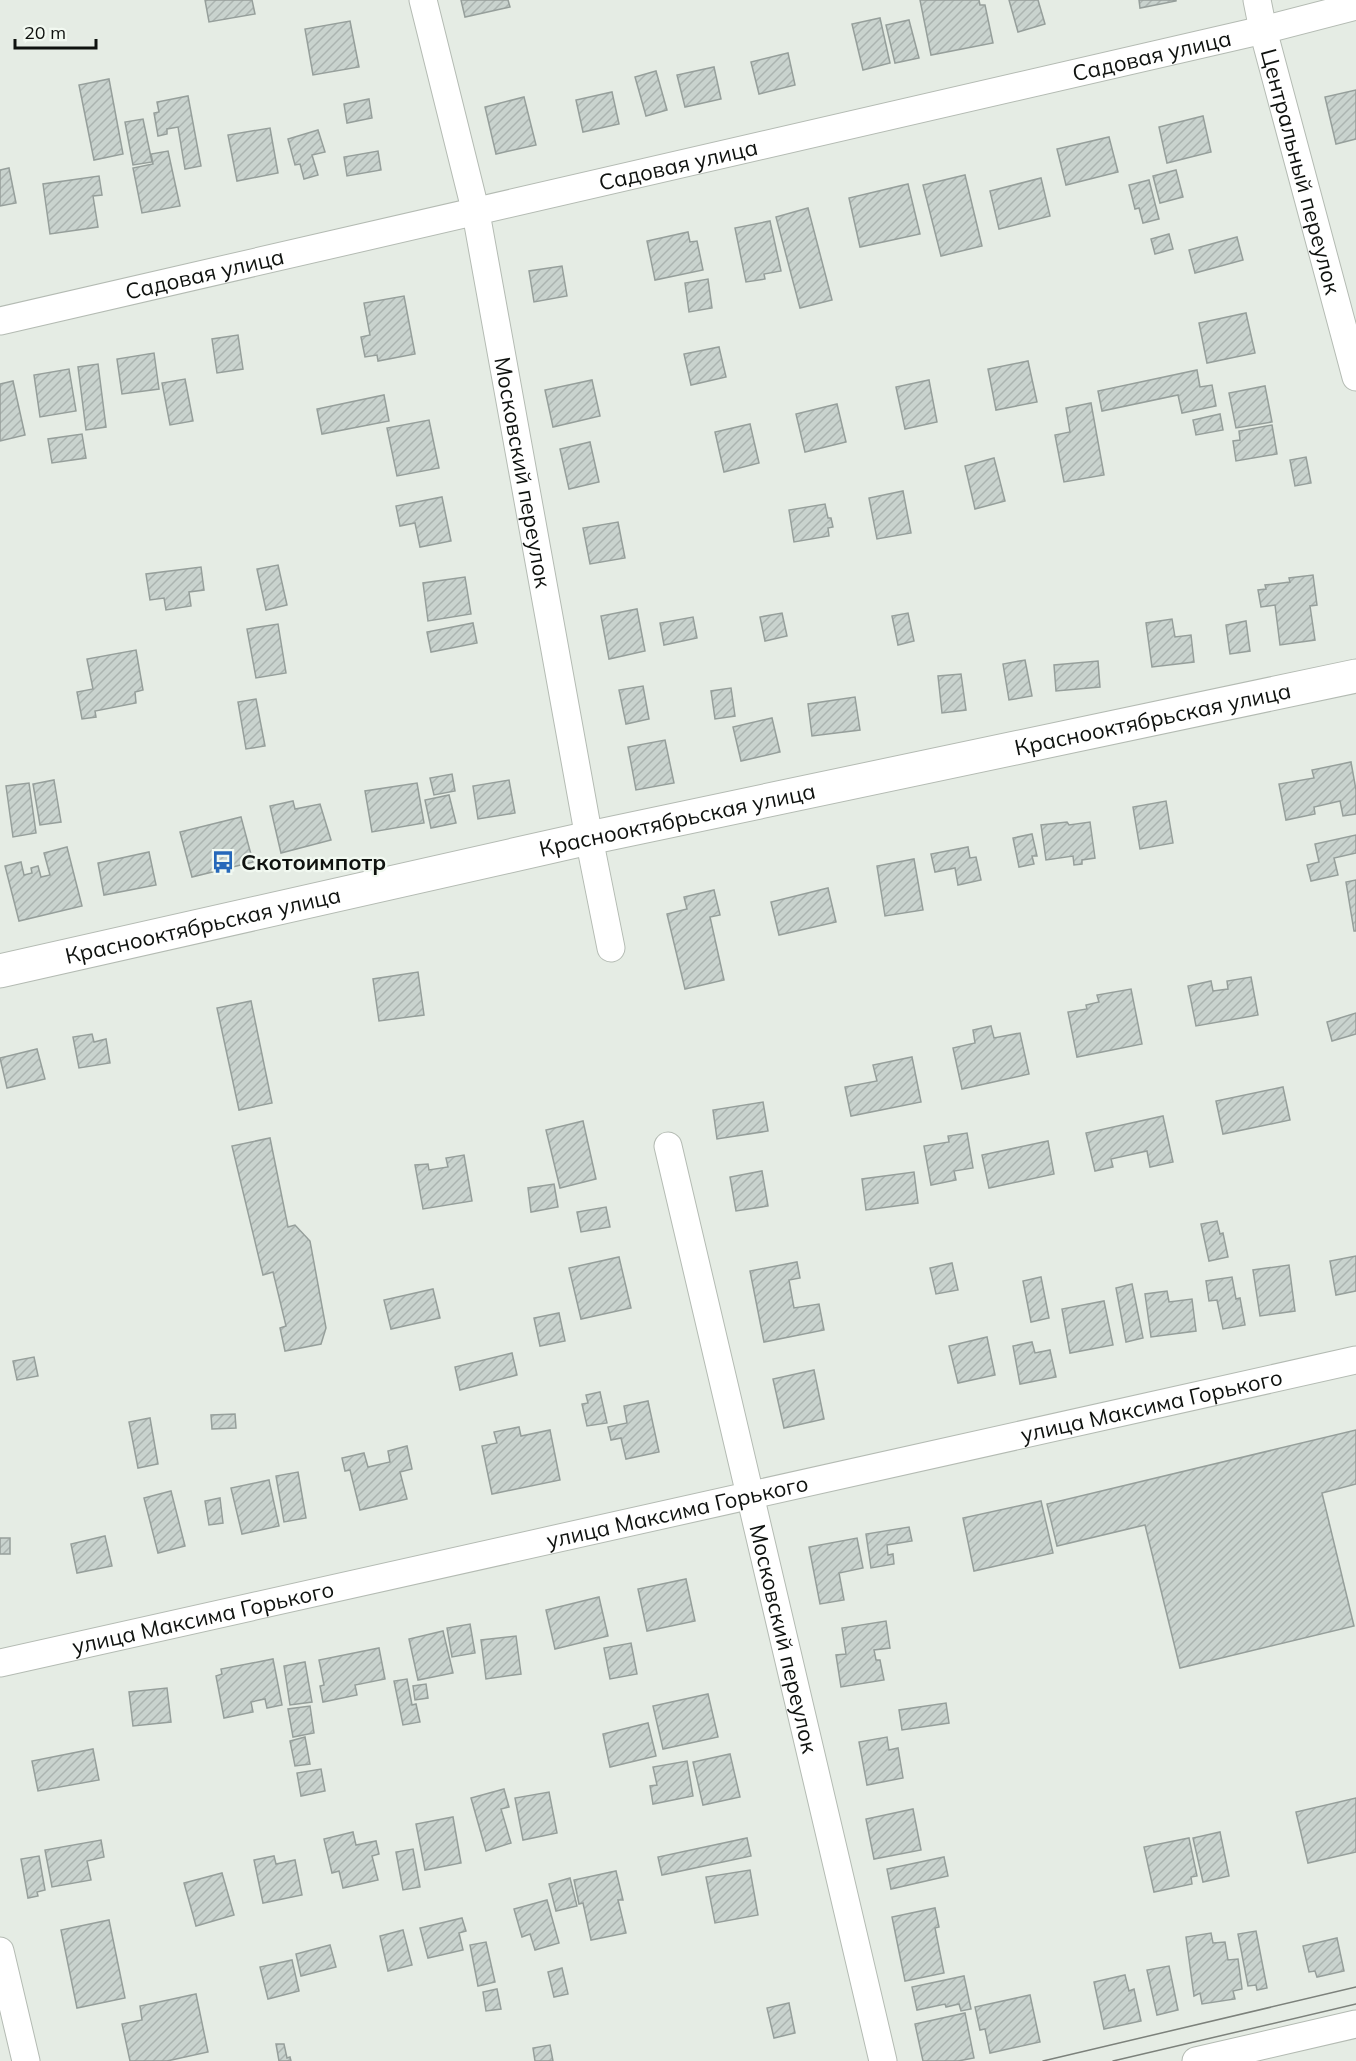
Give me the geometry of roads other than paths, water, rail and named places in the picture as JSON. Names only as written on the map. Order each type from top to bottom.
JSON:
[{"type":"main road","name":"Краснооктябрьская улица","points":[[0,971],[589,838],[1356,676]]},
{"type":"street","name":"Московский переулок","points":[[423,0],[476,213],[611,948]]},
{"type":"street","name":"Центральный переулок","points":[[1257,0],[1263,30],[1356,377]]},
{"type":"street","name":"Садовая улица","points":[[0,321],[476,213],[1263,30],[1356,6]]},
{"type":"street","name":"Московский переулок","points":[[668,1146],[883,2061]]},
{"type":"street","name":"улица Максима Горького","points":[[0,1663],[1356,1360]]},
{"type":"street","points":[[0,1951],[26,2061]]},
{"type":"street","points":[[1196,2061],[1356,2024]]},
{"type":"tram line","points":[[1043,2061],[1356,1987]]},
{"type":"tram line","points":[[1113,2061],[1356,2004]]},
{"type":"place","name":"Скотоимпотр","points":[[223,862]]}]
